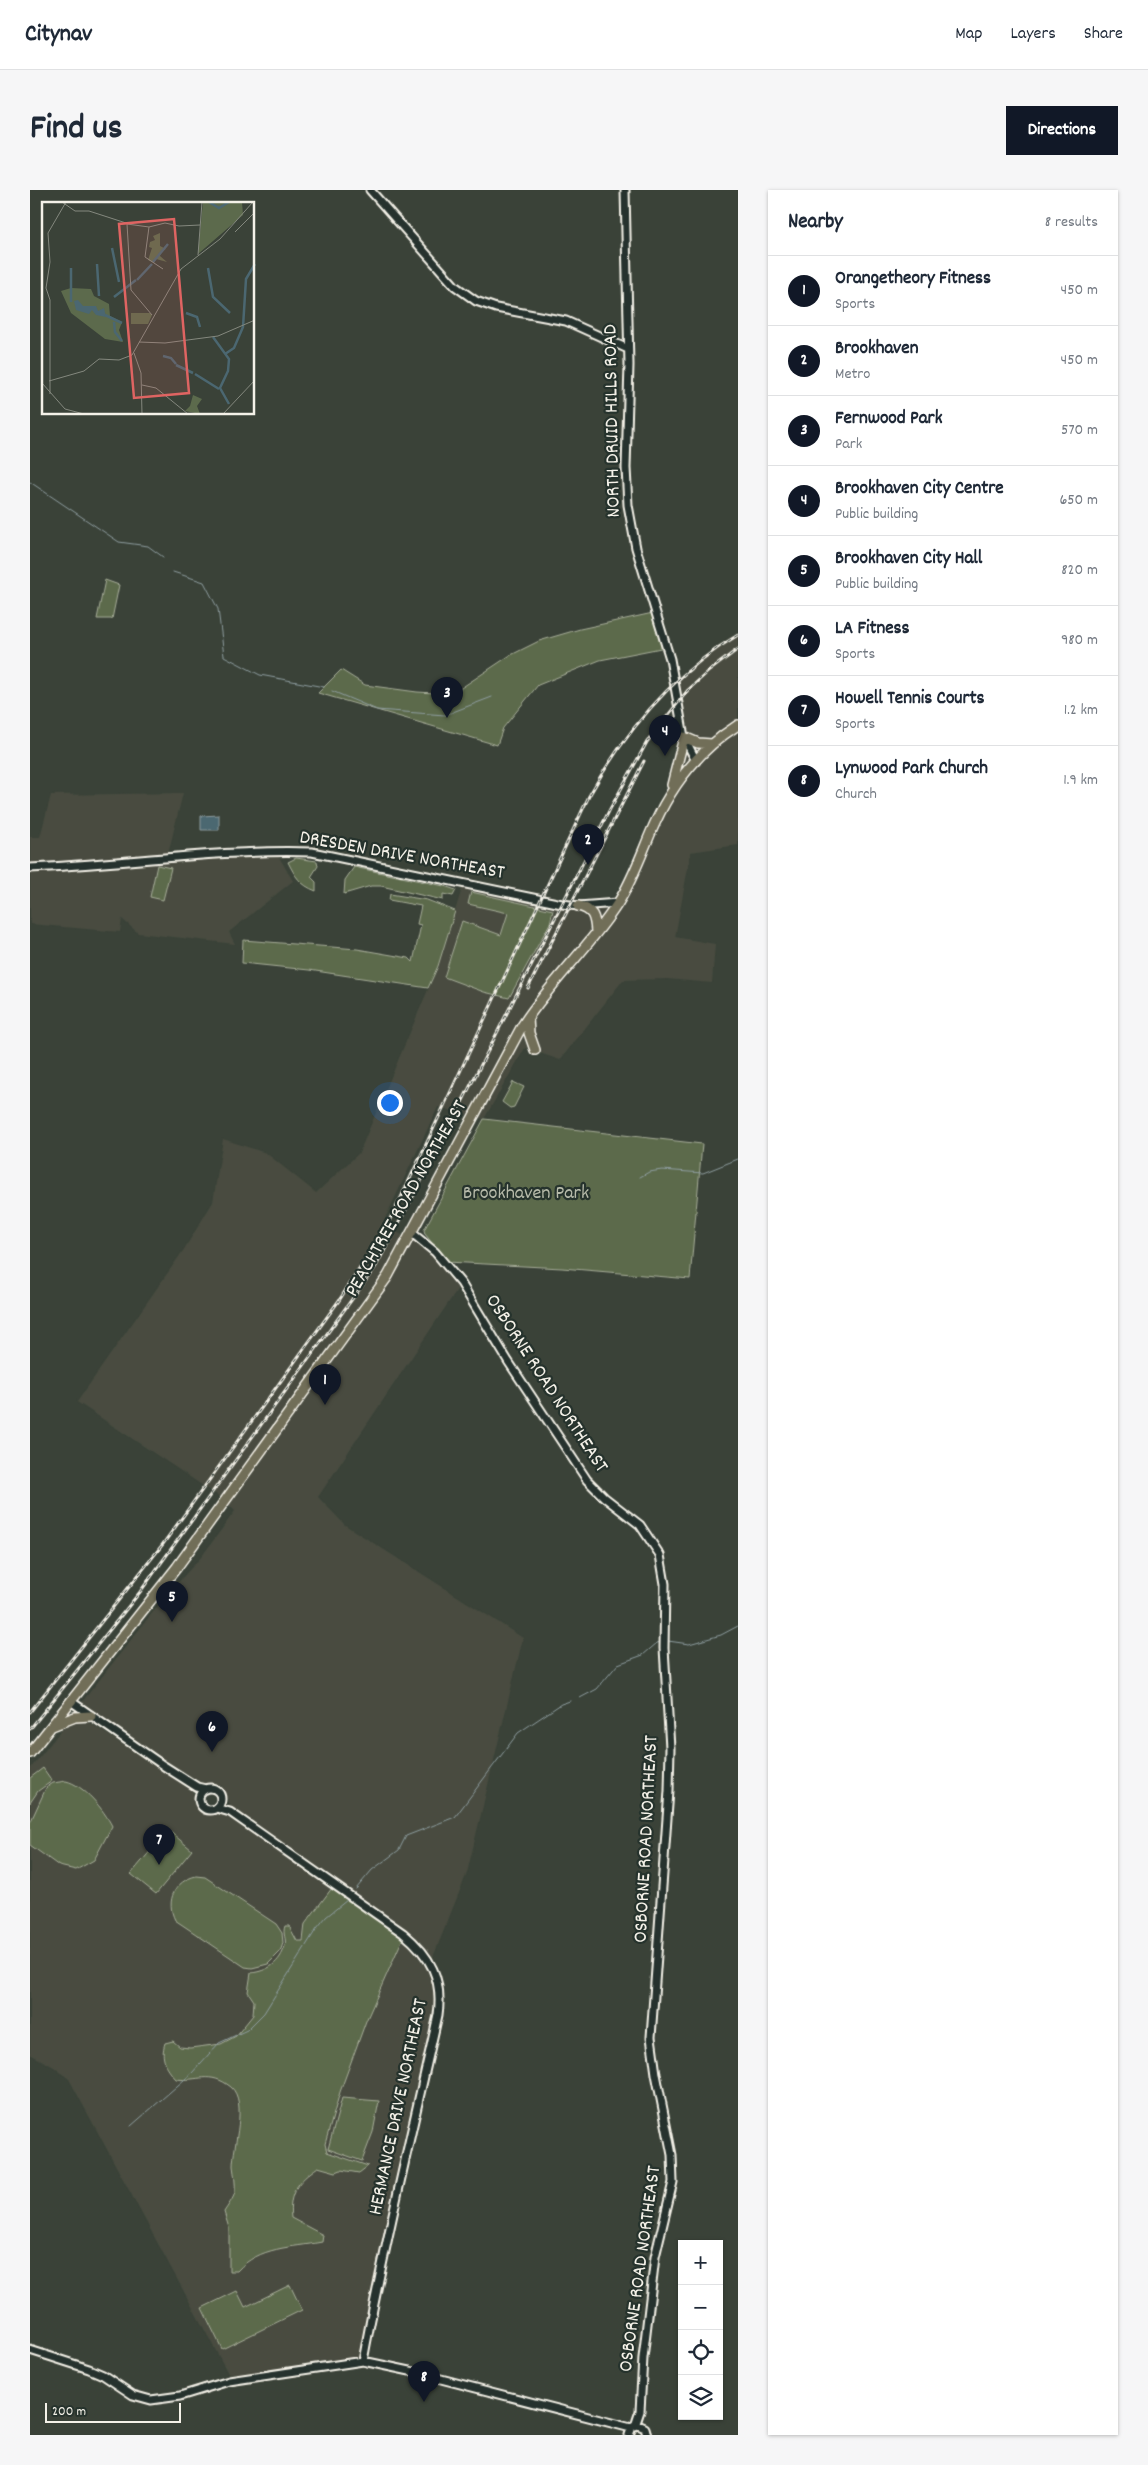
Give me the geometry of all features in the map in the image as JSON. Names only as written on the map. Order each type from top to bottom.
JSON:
[{"type":"highway","name":"PEACHTREE ROAD NORTHEAST","points":[[30,1753],[177,1567],[274,1436],[388,1276],[528,1017],[618,903],[669,794],[680,777],[712,744],[738,726]]},
{"type":"highway","points":[[669,794],[684,737],[698,744],[712,744]]},
{"type":"highway","points":[[578,906],[586,908],[593,914],[596,932]]},
{"type":"highway","points":[[528,1017],[529,1034],[535,1050]]},
{"type":"highway","points":[[52,1726],[75,1717],[91,1716]]},
{"type":"street","points":[[370,190],[455,286],[476,300],[496,308],[566,321],[628,349]]},
{"type":"street","name":"NORTH DRUID HILLS ROAD","points":[[625,190],[628,349],[628,442],[626,468],[631,527],[670,659],[684,737],[696,761]]},
{"type":"street","name":"DRESDEN DRIVE NORTHEAST","points":[[30,868],[223,854],[281,851],[312,852],[578,906],[618,903]]},
{"type":"street","name":"OSBORNE ROAD NORTHEAST","points":[[412,1233],[439,1256],[461,1283],[508,1361],[587,1480],[604,1497],[640,1525],[654,1544],[664,1570],[664,1648],[670,1734],[669,1791],[651,2037],[656,2074],[672,2155],[673,2182],[654,2257],[643,2358],[640,2411],[647,2433]]},
{"type":"street","name":"HERMANCE DRIVE NORTHEAST","points":[[72,1702],[197,1787],[216,1790],[221,1795],[219,1805]]},
{"type":"street","name":"HERMANCE DRIVE NORTHEAST","points":[[164,1766],[195,1790],[201,1804],[206,1809],[219,1805]]},
{"type":"street","points":[[199,1797],[206,1789]]},
{"type":"street","name":"HERMANCE DRIVE NORTHEAST","points":[[219,1805],[414,1943],[432,1967],[438,1982],[441,1995],[438,2015],[410,2148],[385,2246],[363,2361]]},
{"type":"street","points":[[30,2350],[89,2369],[103,2375],[133,2395],[151,2400],[180,2396],[229,2381],[363,2361],[467,2385],[631,2431],[647,2433]]},
{"type":"street","name":"OSBORNE ROAD NORTHEAST","points":[[631,2431],[640,2411]]},
{"type":"shaded area","points":[[738,634],[738,845],[691,852],[675,937],[715,944],[712,983],[667,979],[623,980],[560,1060],[525,1048],[484,1119],[438,1107],[382,1225],[423,1245],[461,1284],[318,1497],[345,1525],[523,1638],[467,1873],[431,1962],[403,1932],[231,1807],[221,1785],[200,1785],[134,1742],[82,1702],[164,1598],[202,1556],[235,1511],[223,1499],[77,1402],[183,1251],[213,1202],[223,1139],[266,1153],[316,1193],[359,1153],[438,966],[464,882],[500,887],[552,902],[561,900],[612,902],[647,846],[668,791],[682,741],[674,682],[729,638]]},
{"type":"shaded area","points":[[183,793],[168,854],[245,853],[279,857],[293,881],[229,932],[235,944],[138,933],[122,919],[120,932],[30,924],[30,837],[40,837],[51,795]]},
{"type":"shaded area","points":[[75,1713],[192,1790],[199,1805],[204,1810],[224,1814],[403,1938],[427,1968],[439,1997],[381,2247],[359,2362],[229,2375],[69,2079],[54,2067],[30,2054],[30,1769]]},
{"type":"green space","points":[[105,580],[119,585],[112,619],[97,619]]},
{"type":"green space","points":[[653,613],[666,647],[600,660],[538,685],[503,728],[497,745],[318,693],[341,670],[365,685],[417,692],[452,694],[509,656],[539,641],[580,629]]},
{"type":"green space","points":[[296,858],[317,861],[318,866],[311,877],[316,882],[316,891],[302,883],[293,872],[288,862]]},
{"type":"green space","points":[[157,865],[171,868],[163,900],[150,897]]},
{"type":"green space","points":[[354,867],[456,890],[453,896],[443,894],[443,900],[381,886],[371,886],[344,894],[345,880]]},
{"type":"green space","points":[[471,892],[553,910],[550,923],[509,998],[484,992],[444,977],[462,921],[501,935],[508,913],[468,904]]},
{"type":"green space","points":[[390,894],[427,900],[455,911],[438,966],[428,988],[309,970],[242,963],[243,940],[357,949],[409,958],[413,962],[421,925],[417,924],[421,906],[389,900]]},
{"type":"green space","points":[[513,1082],[524,1087],[514,1107],[510,1108],[502,1102]]},
{"type":"green space","name":"Brookhaven Park","points":[[484,1119],[702,1144],[690,1279],[562,1268],[447,1262],[425,1234],[424,1230]]},
{"type":"green space","points":[[43,1768],[52,1781],[38,1791],[30,1803],[30,1778]]},
{"type":"green space","points":[[66,1781],[80,1787],[93,1799],[112,1826],[94,1860],[76,1870],[59,1866],[30,1845],[30,1823],[46,1788],[53,1783]]},
{"type":"green space","points":[[168,1830],[192,1850],[156,1894],[131,1874]]},
{"type":"green space","points":[[196,1876],[205,1877],[276,1924],[282,1933],[283,1943],[280,1952],[268,1964],[252,1968],[245,1967],[175,1920],[171,1905],[174,1892],[182,1882]]},
{"type":"green space","points":[[332,1888],[403,1938],[366,2021],[340,2092],[325,2144],[327,2152],[368,2166],[359,2173],[341,2170],[336,2172],[318,2167],[305,2177],[296,2188],[291,2201],[291,2218],[323,2235],[322,2242],[266,2252],[246,2263],[237,2271],[229,2271],[229,2228],[224,2212],[235,2192],[233,2166],[239,2113],[236,2094],[231,2087],[216,2079],[176,2079],[165,2063],[163,2053],[165,2043],[173,2041],[180,2047],[190,2048],[221,2044],[236,2036],[253,2015],[254,2001],[248,1992],[251,1973],[268,1968],[280,1957],[285,1943],[285,1926],[289,1926],[297,1941],[303,1941],[305,1924]]},
{"type":"green space","points":[[342,2098],[379,2101],[373,2132],[362,2161],[328,2149]]},
{"type":"green space","points":[[290,2285],[302,2310],[222,2349],[202,2308],[237,2291],[245,2307]]},
{"type":"water","points":[[219,815],[219,830],[201,830],[201,816]]},
{"type":"waterway","points":[[30,482],[119,542],[148,546],[163,557]]},
{"type":"waterway","points":[[173,572],[204,582],[218,609],[224,656],[260,675],[324,687]]},
{"type":"waterway","points":[[332,691],[377,710],[445,715],[492,697]]},
{"type":"waterway","points":[[640,1177],[649,1172],[662,1170],[703,1173],[738,1159]]},
{"type":"waterway","points":[[668,1641],[689,1644],[721,1635],[738,1626]]},
{"type":"waterway","points":[[580,1698],[597,1689],[618,1664],[643,1655],[657,1643],[661,1642]]},
{"type":"waterway","points":[[356,1889],[372,1870],[399,1850],[406,1836],[455,1817],[518,1733],[561,1704],[570,1701]]},
{"type":"waterway","points":[[131,2126],[192,2073],[219,2043],[247,2030],[264,2013],[317,1928],[326,1917],[347,1900]]},
{"type":"railway","points":[[30,1712],[163,1544],[340,1299],[382,1234],[400,1200],[589,796],[618,749],[672,686],[692,667],[738,635]]},
{"type":"railway","points":[[30,1729],[140,1592],[376,1266],[446,1134],[610,809],[647,742],[688,690],[738,649]]},
{"type":"railway","points":[[528,988],[644,761]]},
{"type":"place","name":"Fernwood Park","points":[[447,718]]},
{"type":"place","name":"Brookhaven City Centre","points":[[665,756]]},
{"type":"place","name":"Brookhaven","points":[[588,865]]},
{"type":"place","name":"Orangetheory Fitness","points":[[325,1405]]},
{"type":"place","name":"Brookhaven City Hall","points":[[172,1622]]},
{"type":"place","name":"LA Fitness","points":[[212,1752]]},
{"type":"place","name":"Howell Tennis Courts","points":[[159,1865]]},
{"type":"place","name":"Lynwood Park Church","points":[[424,2402]]}]
